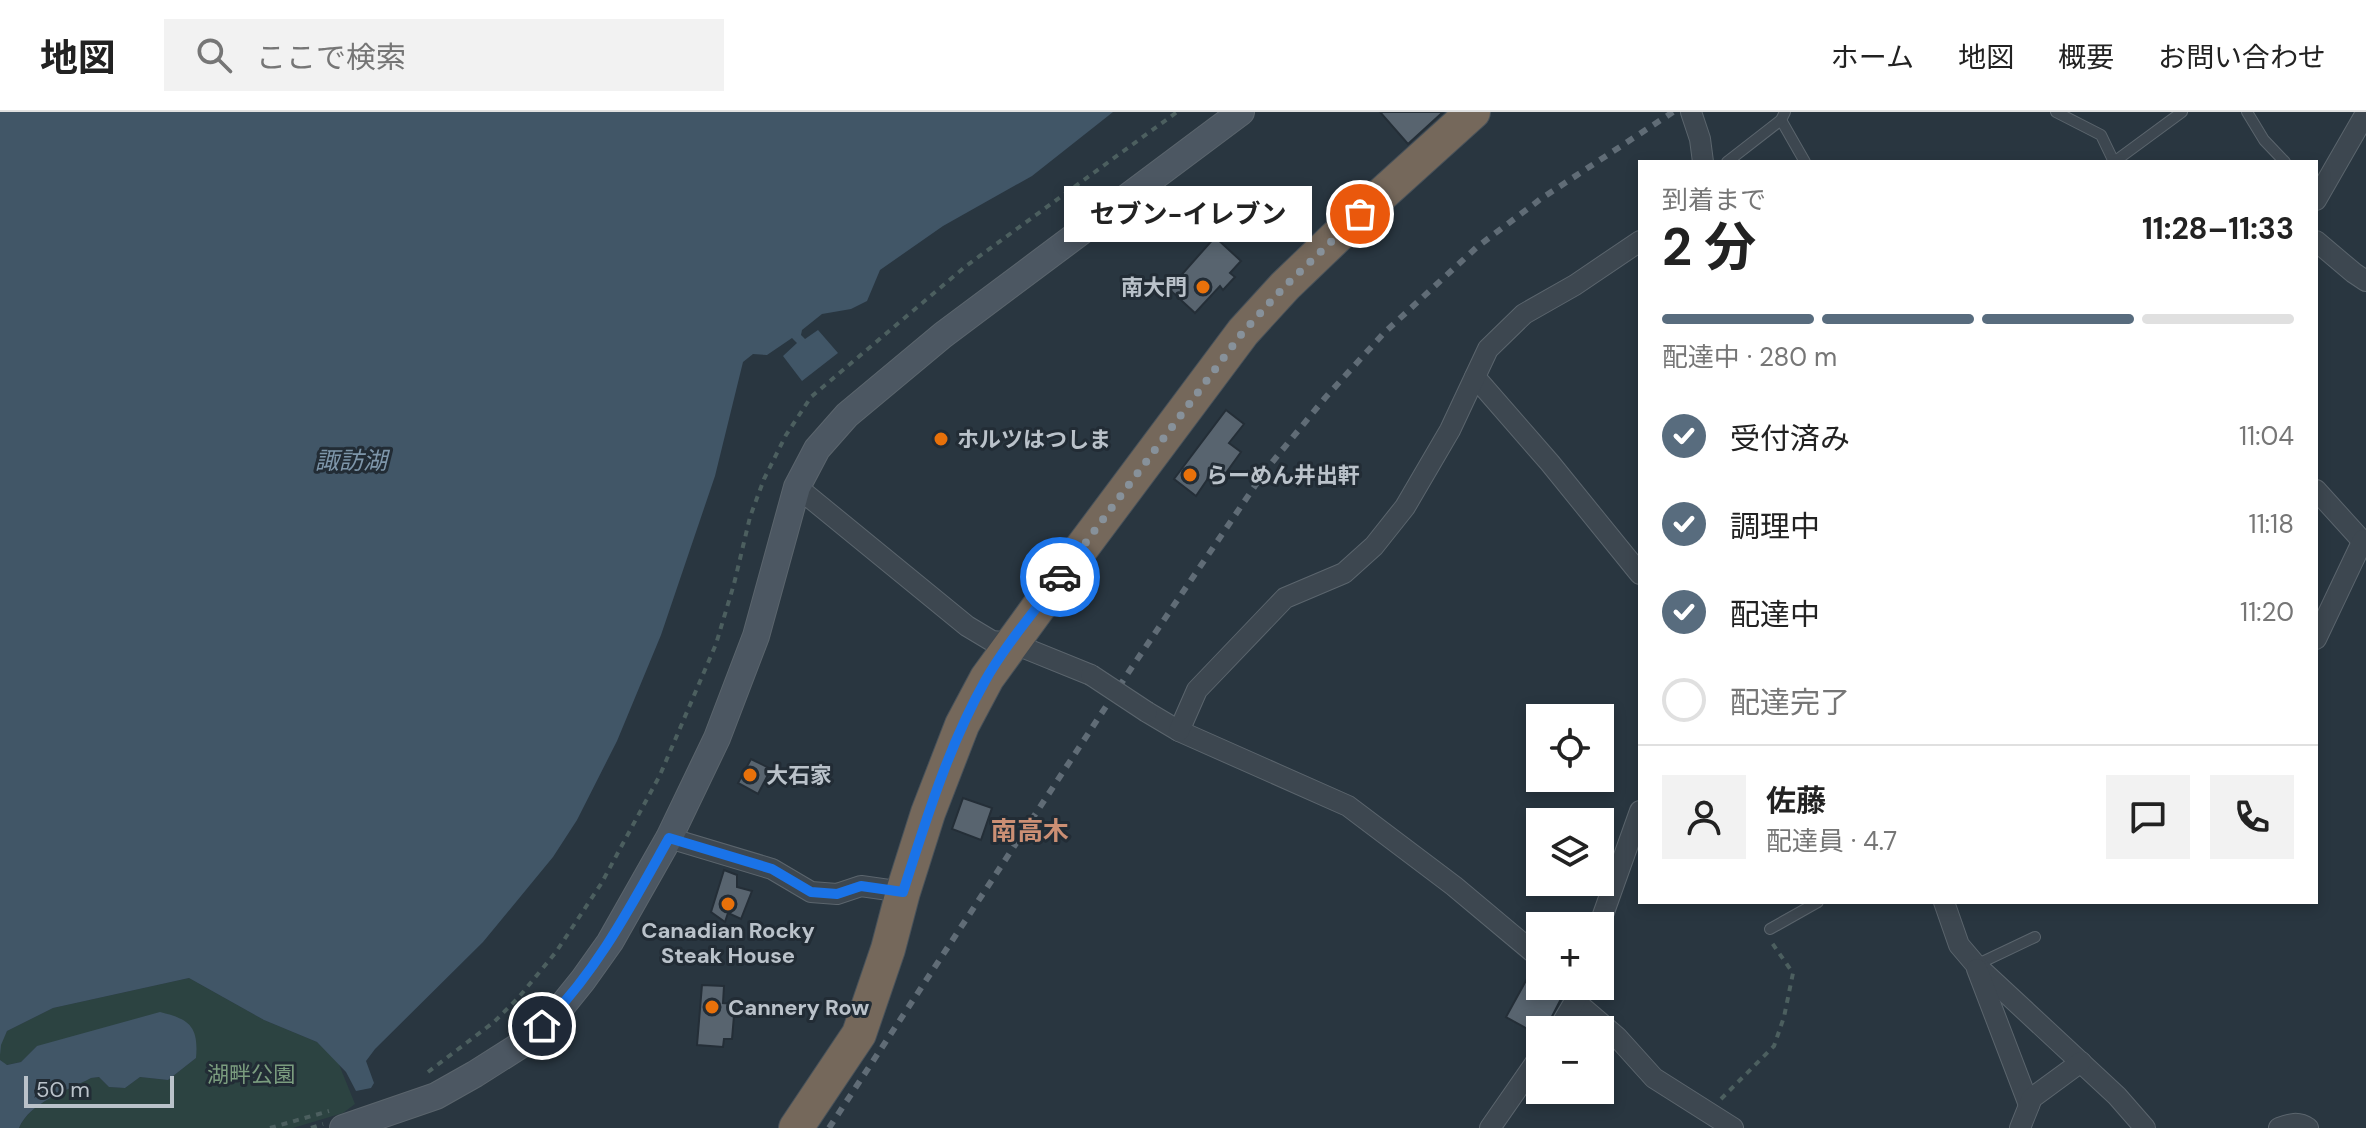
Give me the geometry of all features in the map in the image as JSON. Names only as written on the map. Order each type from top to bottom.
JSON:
[{"type":"highway","points":[[796,1128],[859,1034],[928,813],[962,725],[987,678],[1243,332],[1285,286],[1473,112]]},
{"type":"street","points":[[344,1123],[436,1096],[527,1041],[558,1011],[601,955],[669,838],[717,738],[756,636],[797,487],[817,449],[847,415],[943,335],[1241,112]]},
{"type":"street","points":[[1691,112],[1703,160]]},
{"type":"street","points":[[2318,195],[2366,113]]},
{"type":"street","points":[[1179,731],[1197,690],[1285,598],[1344,573],[1374,546],[1405,507],[1450,430],[1488,349],[1524,314],[1575,285],[1638,242]]},
{"type":"street","points":[[2318,243],[2366,281]]},
{"type":"street","points":[[1475,377],[1638,572]]},
{"type":"street","points":[[797,487],[967,626],[992,641],[1012,643],[1091,675],[1179,731],[1348,806],[1454,886],[1526,946]]},
{"type":"street","points":[[2318,492],[2364,543],[2318,635]]},
{"type":"street","points":[[1604,912],[1638,817]]},
{"type":"street","points":[[669,838],[772,869],[811,892],[837,894],[861,886],[903,892]]},
{"type":"street","points":[[1945,904],[1959,945],[1976,965],[2117,1096],[2145,1128]]},
{"type":"street","points":[[1976,965],[2029,1105]]},
{"type":"street","points":[[1585,1000],[1654,1078],[1733,1128]]},
{"type":"street","points":[[2020,1128],[2032,1098],[2081,1062]]},
{"type":"street","points":[[1490,1128],[1526,1076]]},
{"type":"street","points":[[2279,1128],[2291,1124],[2303,1124],[2308,1128]]},
{"type":"lane","points":[[2056,112],[2101,135],[2113,160]]},
{"type":"lane","points":[[2117,160],[2182,112]]},
{"type":"lane","points":[[2247,112],[2264,140],[2283,160]]},
{"type":"lane","points":[[1729,160],[1783,116],[1804,160]]},
{"type":"lane","points":[[1770,929],[1814,904]]},
{"type":"lane","points":[[1976,965],[2035,937]]},
{"type":"path","points":[[425,1075],[494,1022],[519,997],[556,952],[601,884],[660,775],[716,644],[750,517],[764,479],[786,435],[811,397],[966,266],[1177,112]]},
{"type":"path","points":[[1708,1111],[1774,1046],[1784,1017],[1793,973],[1772,945],[1770,929]]},
{"type":"path","points":[[270,1128],[344,1123]]},
{"type":"green space","name":"湖畔公園","points":[[189,978],[264,1020],[317,1042],[338,1062],[355,1104],[343,1113],[293,1128],[19,1128],[41,1104],[91,1078],[99,1077],[109,1087],[125,1088],[140,1077],[168,1080],[196,1058],[37,1046],[21,1062],[6,1065],[0,1060],[0,1045],[7,1031],[53,1008]]},
{"type":"water","name":"諏訪湖","points":[[0,112],[1113,112],[1032,176],[943,226],[880,270],[867,301],[851,309],[822,314],[802,330],[801,335],[805,339],[818,330],[838,353],[802,381],[783,356],[797,343],[792,338],[767,355],[753,354],[743,362],[715,476],[661,635],[617,741],[577,820],[553,857],[483,942],[375,1049],[366,1061],[374,1083],[371,1088],[356,1091],[346,1072],[317,1042],[264,1020],[189,978],[53,1008],[7,1031],[0,1055]]},
{"type":"water","points":[[160,1012],[190,1025],[196,1038],[196,1058],[168,1080],[140,1077],[125,1088],[109,1087],[99,1077],[91,1078],[40,1104],[19,1128],[0,1128],[0,1060],[7,1065],[21,1062],[37,1046]]},
{"type":"building","points":[[1380,112],[1443,112],[1408,144]]},
{"type":"building","points":[[1215,237],[1241,261],[1230,273],[1235,277],[1223,290],[1220,286],[1195,313],[1169,289]]},
{"type":"building","points":[[1226,410],[1244,424],[1229,443],[1241,452],[1218,484],[1209,477],[1196,496],[1174,479]]},
{"type":"building","points":[[751,759],[771,769],[758,794],[738,783]]},
{"type":"building","points":[[963,798],[992,808],[981,840],[952,829]]},
{"type":"building","points":[[724,870],[737,875],[737,887],[752,891],[741,919],[728,913],[725,922],[711,912]]},
{"type":"building","points":[[1526,981],[1526,1000],[1560,1000],[1552,1016],[1526,1016],[1526,1028],[1506,1017]]},
{"type":"building","points":[[702,985],[724,986],[723,1003],[735,1004],[732,1039],[724,1039],[723,1047],[697,1045]]},
{"type":"railway","points":[[829,1128],[1130,670],[1265,471],[1325,398],[1384,333],[1477,247],[1542,198],[1673,112]]},
{"type":"way so far","points":[[1060,577],[1243,332],[1285,286],[1360,214]]},
{"type":"place","name":"セブン-イレブン","points":[[1360,214]]},
{"type":"place","name":"南大門","points":[[1203,287]]},
{"type":"place","name":"ホルツはつしま","points":[[941,439]]},
{"type":"place","name":"らーめん井出軒","points":[[1190,475]]},
{"type":"place","name":"大石家","points":[[750,775]]},
{"type":"place","name":"Canadian Rocky Steak House","points":[[728,904]]},
{"type":"place","name":"Cannery Row","points":[[712,1007]]},
{"type":"district","name":"南高木","points":[[1030,831]]},
{"type":"route","points":[[542,1026],[558,1011],[610,942],[669,838],[772,869],[811,892],[837,894],[861,886],[903,892],[928,813],[962,725],[987,678],[1060,577]]}]
